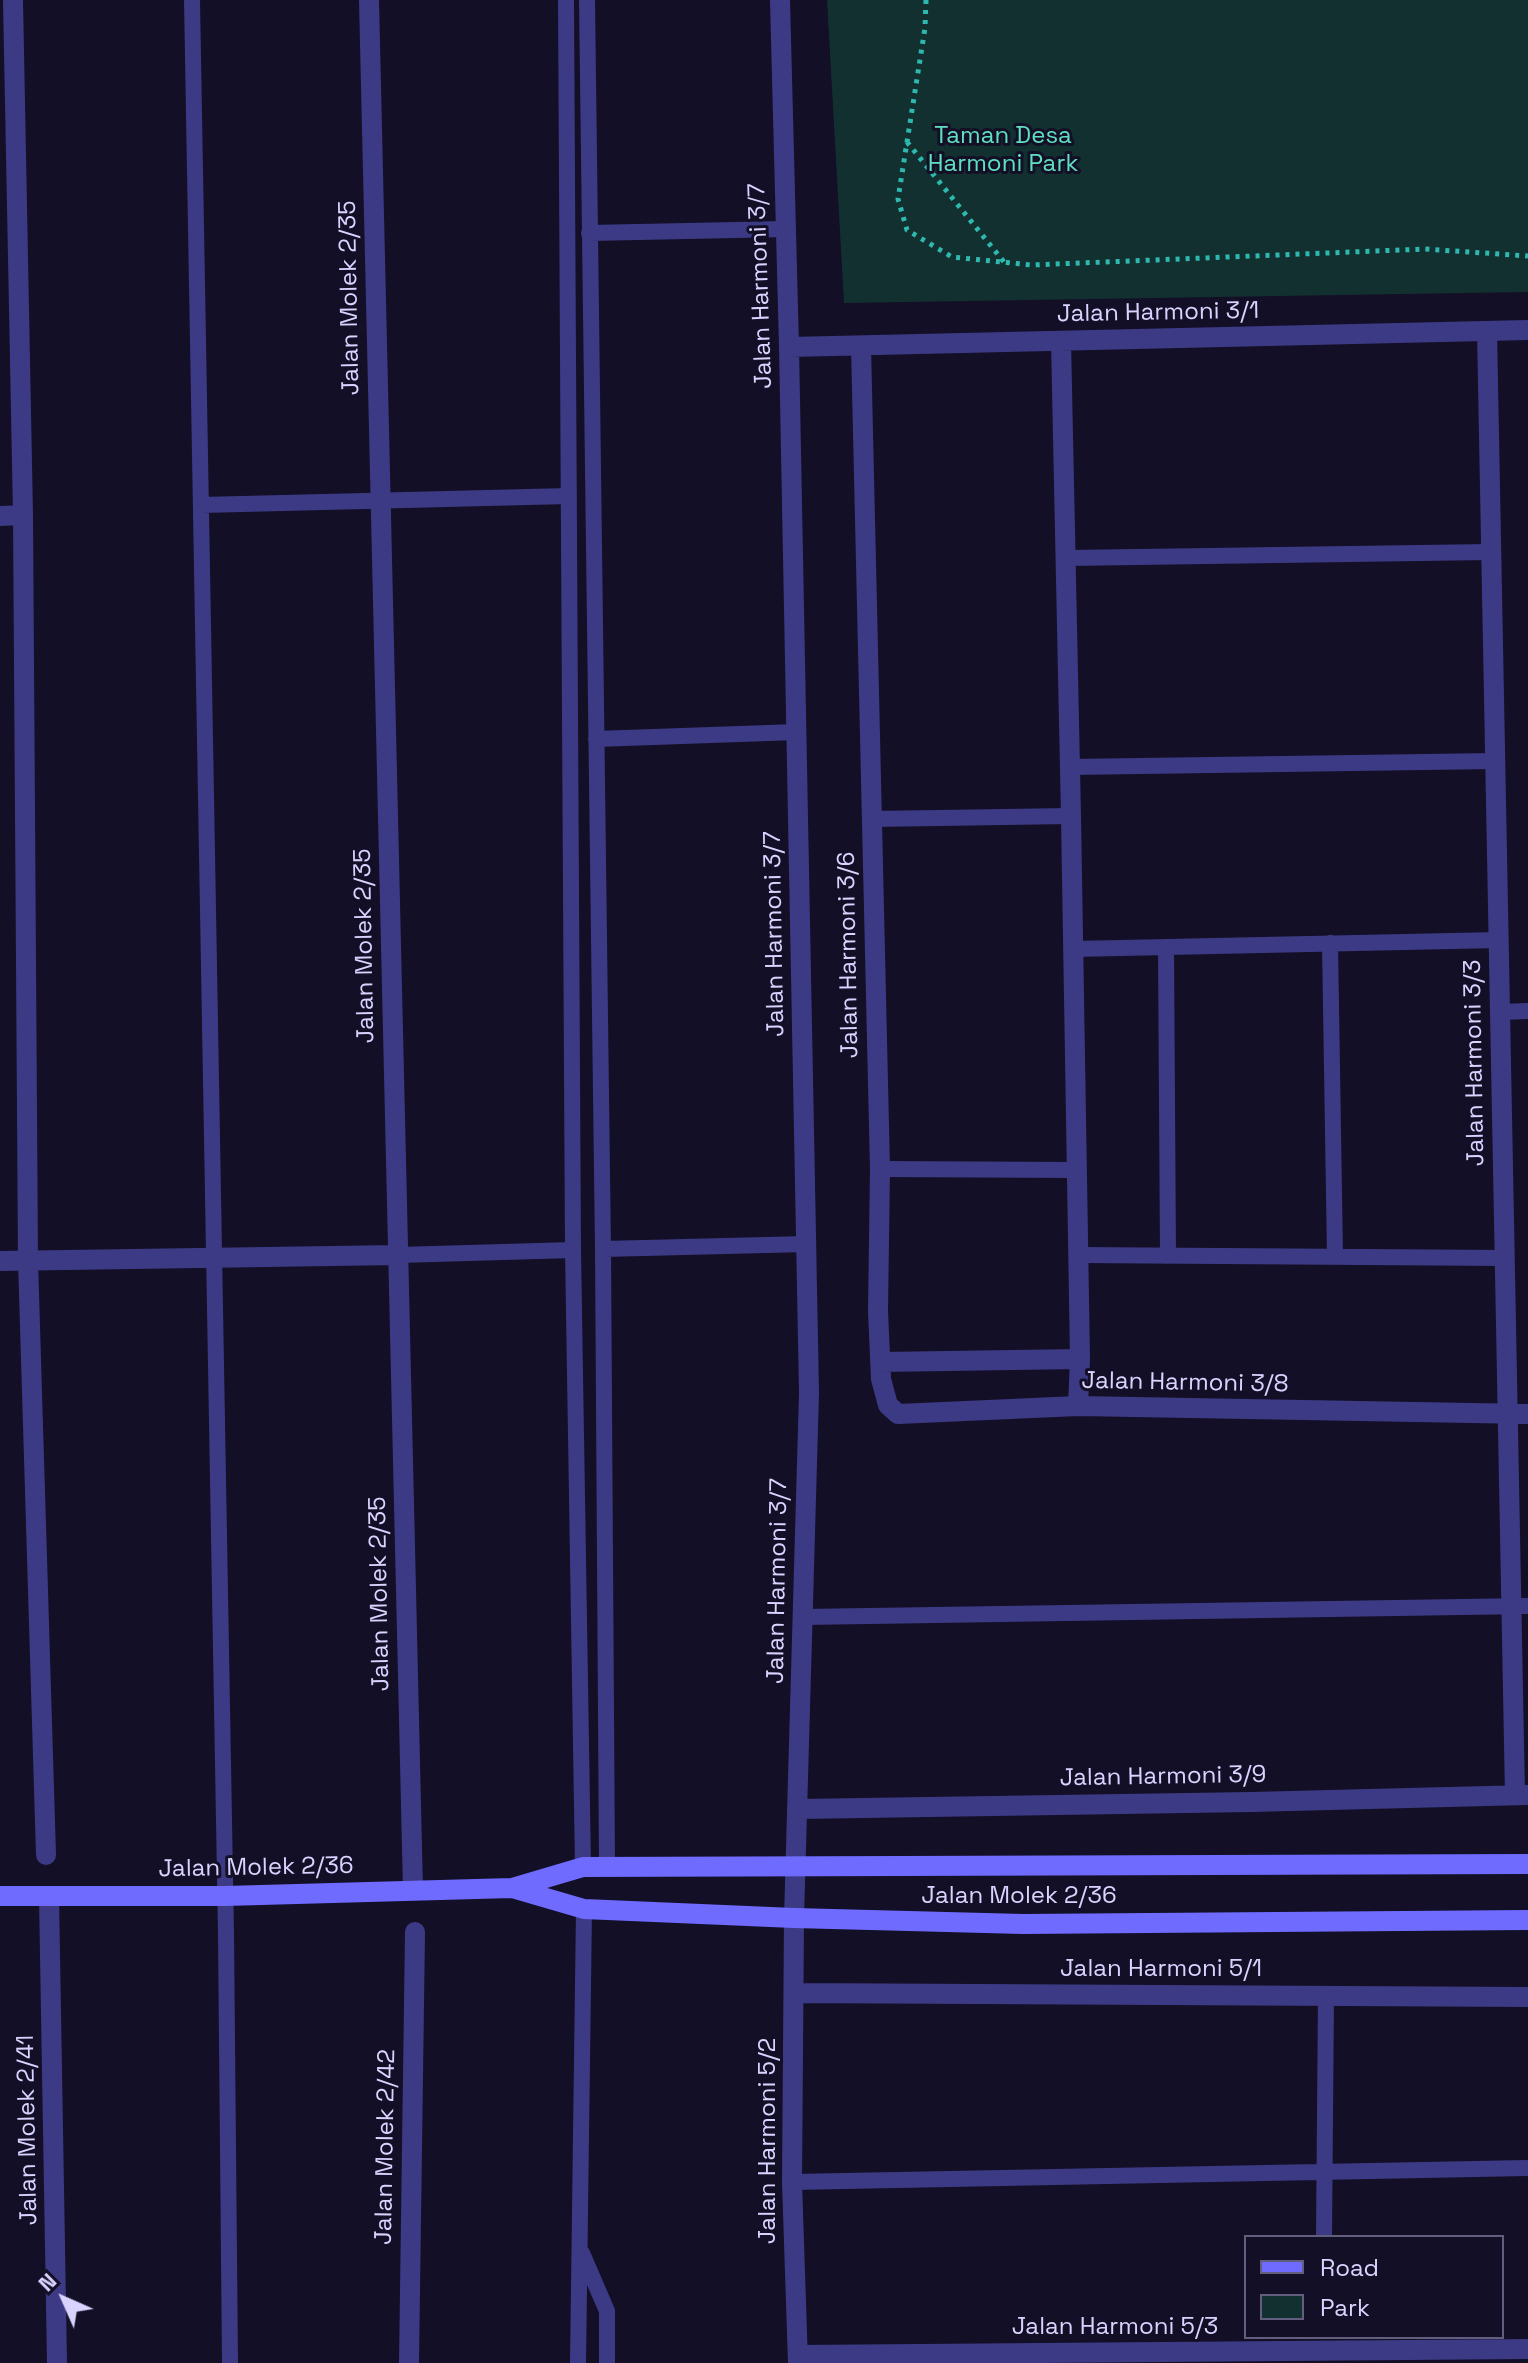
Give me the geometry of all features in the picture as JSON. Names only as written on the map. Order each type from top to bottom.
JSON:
[{"type":"street","points":[[13,0],[23,515],[28,1260],[46,1855]]},
{"type":"street","name":"Jalan Molek 2/35","points":[[369,0],[413,1890]]},
{"type":"street","name":"Jalan Harmoni 3/7","points":[[780,0],[809,1393],[794,1918]]},
{"type":"street","name":"Jalan Harmoni 3/1","points":[[789,347],[1528,330]]},
{"type":"street","name":"Jalan Harmoni 3/3","points":[[1487,331],[1505,1258],[1518,1414],[1522,1795]]},
{"type":"street","points":[[1061,341],[1077,1170],[1078,1406]]},
{"type":"street","name":"Jalan Harmoni 3/6","points":[[861,346],[880,1169],[880,1362]]},
{"type":"street","points":[[0,516],[23,515]]},
{"type":"street","points":[[0,1261],[398,1255]]},
{"type":"street","points":[[880,1362],[1080,1359]]},
{"type":"street","name":"Jalan Harmoni 3/8","points":[[880,1362],[883,1394],[888,1405],[898,1414],[1078,1406],[1518,1414]]},
{"type":"street","name":"Jalan Harmoni 3/9","points":[[799,1809],[1522,1795]]},
{"type":"street","name":"Jalan Molek 2/36","points":[[0,1896],[225,1896],[512,1888],[583,1867],[607,1866],[1528,1864]]},
{"type":"street","name":"Jalan Molek 2/36","points":[[512,1888],[584,1909],[794,1918],[1023,1924],[1528,1920]]},
{"type":"street","name":"Jalan Molek 2/41","points":[[49,1896],[57,2363]]},
{"type":"street","name":"Jalan Harmoni 5/2","points":[[794,1918],[792,2182],[798,2359]]},
{"type":"street","name":"Jalan Molek 2/42","points":[[409,2363],[415,1932]]},
{"type":"street","name":"Jalan Harmoni 5/1","points":[[794,1993],[1528,1997]]},
{"type":"street","name":"Jalan Harmoni 5/3","points":[[798,2359],[1187,2358],[1322,2344],[1466,2357],[1528,2349]]},
{"type":"lane","points":[[192,0],[225,1896],[230,2363]]},
{"type":"lane","points":[[566,0],[573,1250],[583,1867]]},
{"type":"lane","points":[[587,0],[603,1249],[607,1866]]},
{"type":"lane","points":[[589,233],[785,229]]},
{"type":"lane","points":[[201,505],[569,496]]},
{"type":"lane","points":[[1066,558],[1491,552]]},
{"type":"lane","points":[[596,739],[797,732]]},
{"type":"lane","points":[[1069,767],[1495,761]]},
{"type":"lane","points":[[872,819],[1071,816]]},
{"type":"lane","points":[[1073,949],[1499,940]]},
{"type":"lane","points":[[1330,943],[1335,1257]]},
{"type":"lane","points":[[1166,947],[1168,1256]]},
{"type":"lane","points":[[1500,1012],[1528,1011]]},
{"type":"lane","points":[[880,1169],[1077,1170]]},
{"type":"lane","points":[[603,1249],[807,1244]]},
{"type":"lane","points":[[398,1255],[573,1250]]},
{"type":"lane","points":[[1078,1255],[1505,1258]]},
{"type":"lane","points":[[803,1617],[1520,1606]]},
{"type":"lane","points":[[578,2363],[584,1909]]},
{"type":"lane","points":[[1324,2235],[1326,1995]]},
{"type":"lane","points":[[792,2182],[1528,2168]]},
{"type":"lane","points":[[580,2248],[607,2311],[607,2363]]},
{"type":"path","points":[[926,0],[925,28],[898,199],[907,230],[952,257],[1031,265],[1425,249],[1528,256]]},
{"type":"path","points":[[907,142],[1005,263]]},
{"type":"green space","name":"Taman Desa Harmoni Park","points":[[827,0],[1528,0],[1528,292],[844,303]]}]
